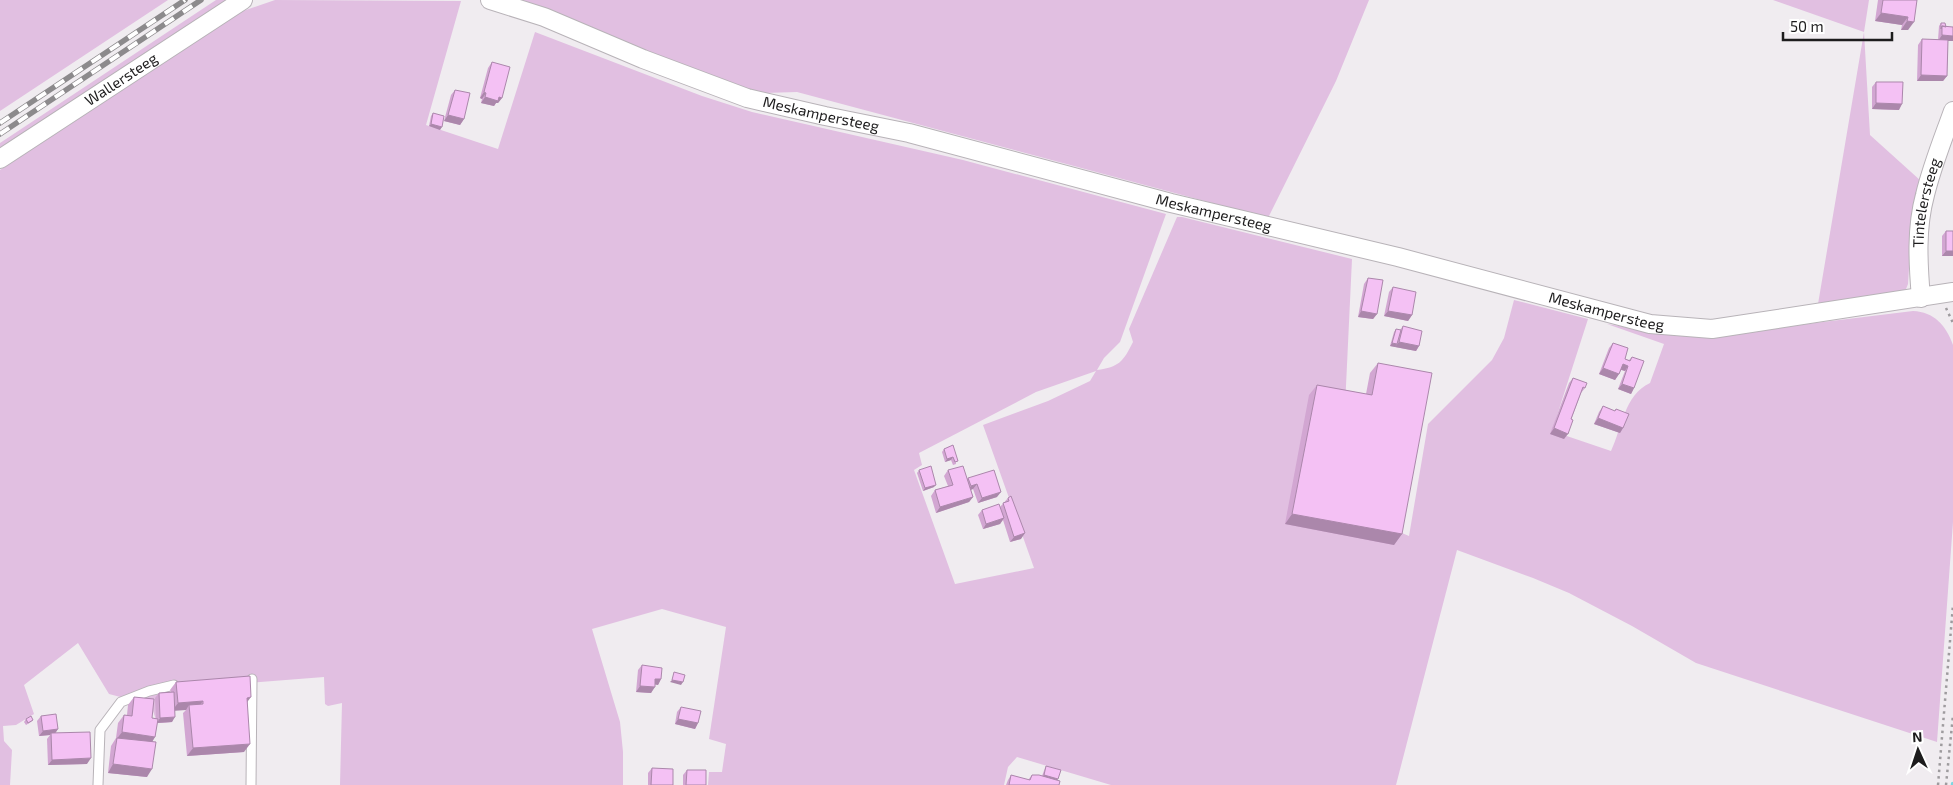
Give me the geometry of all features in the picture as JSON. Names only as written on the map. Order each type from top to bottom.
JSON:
[{"type":"street","name":"Wallersteeg","points":[[0,159],[243,0]]},
{"type":"street","name":"Meskampersteeg","points":[[490,0],[544,17],[643,59],[747,98],[909,133],[1171,203],[1398,257],[1650,324],[1712,329],[1953,292]]},
{"type":"street","name":"Tintelersteeg","points":[[1921,298],[1918,248],[1924,196],[1953,111]]},
{"type":"lane","points":[[251,785],[252,679]]},
{"type":"lane","points":[[98,785],[100,730],[121,702],[149,691],[174,685]]},
{"type":"path","points":[[1938,785],[1953,605]]},
{"type":"path","points":[[1946,785],[1953,715]]},
{"type":"shaded area","points":[[0,0],[168,0],[0,111]]},
{"type":"shaded area","points":[[216,0],[230,0],[0,151],[0,143]]},
{"type":"shaded area","points":[[275,0],[461,1],[426,125],[498,149],[535,32],[702,96],[752,112],[963,160],[1166,214],[1120,342],[1104,358],[1097,370],[1120,362],[1133,342],[1129,329],[1177,217],[1352,259],[1345,407],[1347,510],[1409,536],[1428,424],[1492,360],[1504,338],[1514,300],[1588,319],[1552,431],[1611,451],[1634,395],[1650,383],[1664,344],[1607,324],[1671,334],[1725,334],[1913,311],[1927,314],[1943,326],[1953,345],[1953,522],[1937,742],[1696,663],[1632,626],[1569,593],[1457,550],[1396,785],[1111,785],[1017,757],[1008,767],[1004,785],[708,785],[709,772],[722,772],[726,744],[709,739],[726,627],[662,609],[592,629],[620,722],[623,752],[623,785],[340,785],[342,703],[328,706],[325,704],[324,677],[170,689],[172,722],[157,723],[151,705],[109,694],[78,643],[24,685],[34,714],[16,725],[3,726],[4,741],[12,750],[10,785],[0,785],[0,170],[240,12]],"holes":[[[1096,371],[1090,381],[1048,401],[983,425],[1034,568],[955,584],[914,470],[922,465],[919,453],[1036,392]]]},
{"type":"shaded area","points":[[505,0],[1369,0],[1336,81],[1268,218],[797,92],[764,93],[717,80]]},
{"type":"shaded area","points":[[1773,0],[1869,0],[1864,32]]},
{"type":"shaded area","points":[[1864,32],[1870,135],[1921,181],[1910,252],[1908,284],[1906,289],[1900,292],[1818,304]]},
{"type":"building","points":[[1883,0],[1917,0],[1914,22],[1907,21],[1908,17],[1881,13]]},
{"type":"building","points":[[1941,23],[1945,23],[1946,27],[1942,26],[1941,29]]},
{"type":"building","points":[[1942,26],[1953,27],[1953,36],[1942,35]]},
{"type":"building","points":[[1922,39],[1948,40],[1947,76],[1921,75]]},
{"type":"building","points":[[492,62],[510,67],[502,98],[499,97],[498,101],[485,97],[486,93],[484,92]]},
{"type":"building","points":[[1876,82],[1903,82],[1902,104],[1876,103]]},
{"type":"building","points":[[455,90],[470,93],[464,119],[448,115]]},
{"type":"building","points":[[433,113],[444,116],[442,127],[431,124]]},
{"type":"building","points":[[1946,231],[1953,231],[1953,251],[1946,251]]},
{"type":"building","points":[[1368,278],[1383,280],[1377,314],[1361,311]]},
{"type":"building","points":[[1393,287],[1416,292],[1412,315],[1388,311]]},
{"type":"building","points":[[1403,326],[1422,331],[1419,346],[1399,342]]},
{"type":"building","points":[[1396,329],[1401,330],[1397,344],[1392,343]]},
{"type":"building","points":[[1613,343],[1628,348],[1625,359],[1630,361],[1632,357],[1644,361],[1634,388],[1622,384],[1628,366],[1623,364],[1619,374],[1603,368]]},
{"type":"building","points":[[1378,363],[1432,373],[1402,534],[1292,514],[1317,385],[1372,395]]},
{"type":"building","points":[[1573,378],[1587,383],[1585,388],[1583,387],[1571,419],[1573,420],[1568,434],[1554,428]]},
{"type":"building","points":[[1603,406],[1629,414],[1623,428],[1598,418]]},
{"type":"building","points":[[953,445],[958,461],[955,462],[953,457],[947,459],[944,449]]},
{"type":"building","points":[[931,466],[936,485],[925,488],[919,470]]},
{"type":"building","points":[[963,466],[973,497],[940,507],[935,490],[953,485],[948,470]]},
{"type":"building","points":[[994,470],[1001,492],[982,498],[977,484],[971,486],[968,478]]},
{"type":"building","points":[[1011,496],[1025,533],[1014,537],[1003,503],[1009,501],[1008,498]]},
{"type":"building","points":[[999,504],[1004,518],[986,524],[982,510]]},
{"type":"building","points":[[642,665],[662,668],[661,679],[655,679],[655,687],[640,686]]},
{"type":"building","points":[[674,672],[685,675],[683,682],[672,680]]},
{"type":"building","points":[[250,676],[251,697],[247,698],[250,744],[193,748],[189,705],[203,704],[203,701],[178,703],[176,682]]},
{"type":"building","points":[[174,692],[175,717],[160,718],[159,693]]},
{"type":"building","points":[[134,697],[154,699],[152,718],[158,719],[155,737],[122,732],[124,715],[132,716]]},
{"type":"building","points":[[681,707],[701,711],[698,723],[678,719]]},
{"type":"building","points":[[56,714],[58,729],[43,731],[41,716]]},
{"type":"building","points":[[31,716],[33,720],[28,723],[26,719]]},
{"type":"building","points":[[90,732],[91,758],[52,760],[51,733]]},
{"type":"building","points":[[117,738],[156,742],[152,769],[113,764]]},
{"type":"building","points":[[1046,766],[1061,770],[1058,779],[1044,775]]},
{"type":"building","points":[[652,768],[673,769],[673,785],[651,785]]},
{"type":"building","points":[[687,770],[706,770],[706,785],[686,785]]},
{"type":"building","points":[[1011,775],[1030,780],[1032,775],[1039,775],[1060,781],[1059,785],[1009,785]]},
{"type":"railway","points":[[0,123],[185,0]]},
{"type":"railway","points":[[0,134],[201,0]]}]
